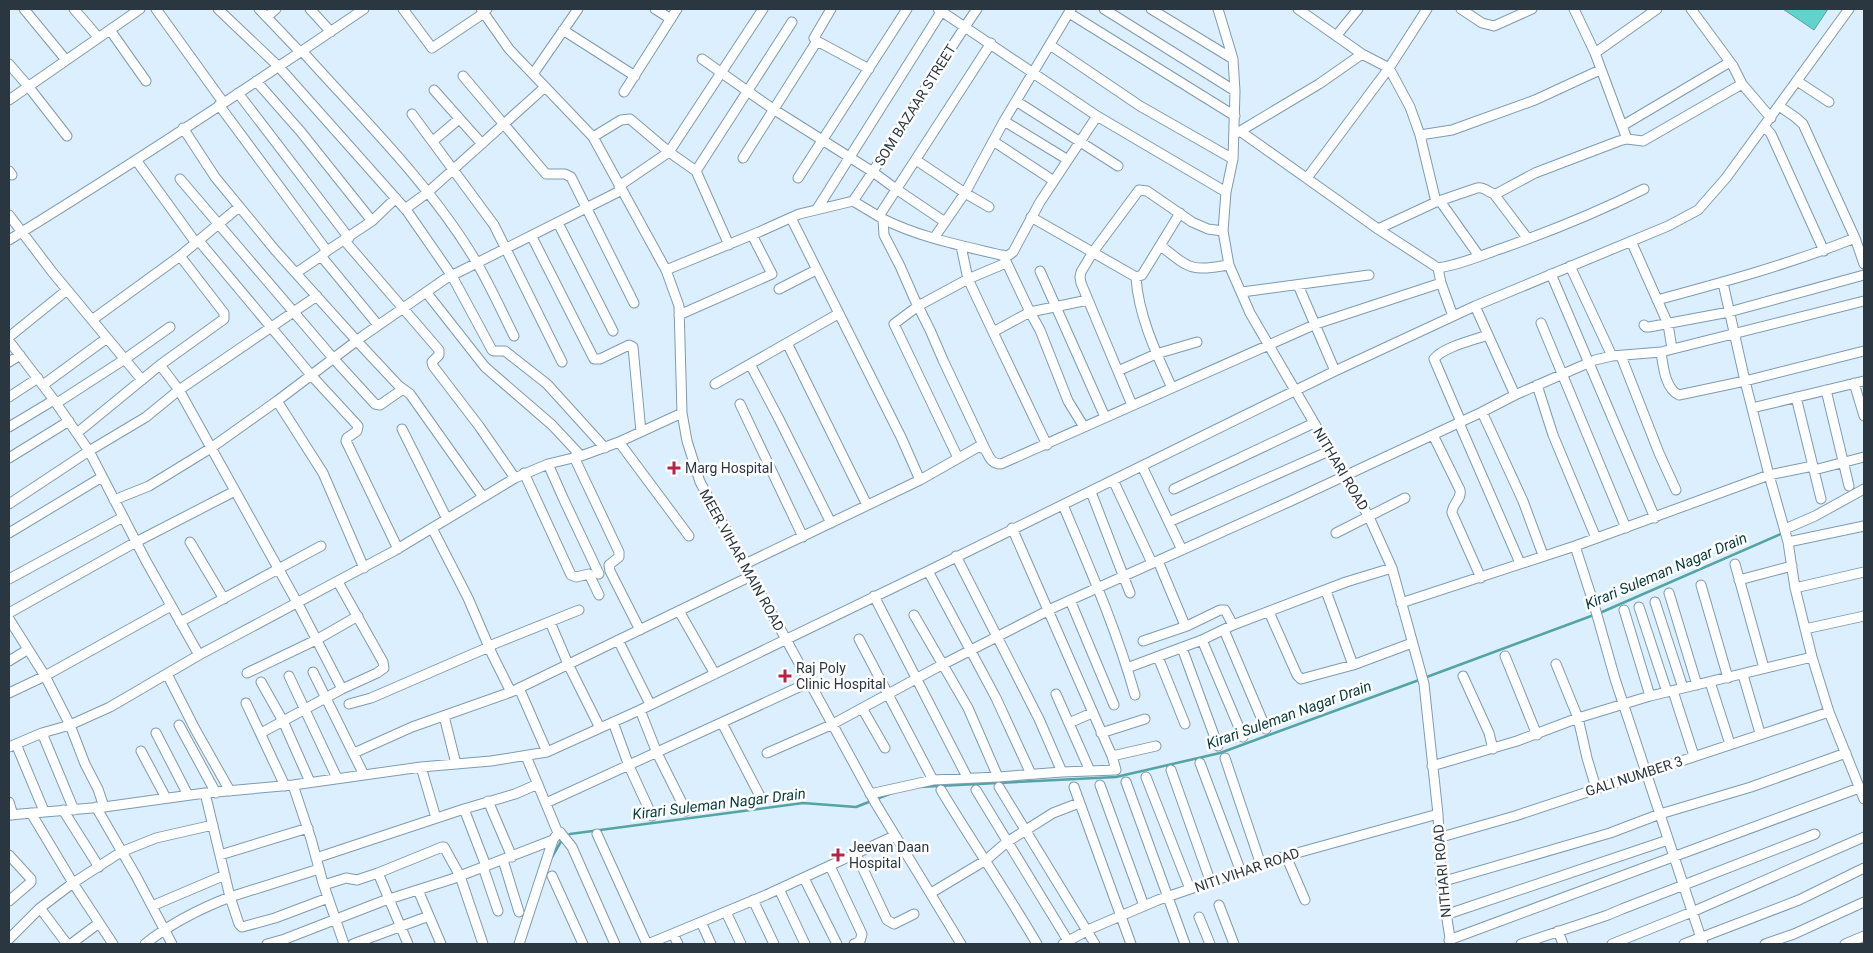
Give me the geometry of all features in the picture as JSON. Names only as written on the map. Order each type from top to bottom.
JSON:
[{"type":"street","points":[[24,9],[66,60]]},
{"type":"street","points":[[74,9],[98,38]]},
{"type":"street","points":[[9,100],[140,9]]},
{"type":"street","points":[[156,9],[324,254],[378,325]]},
{"type":"street","points":[[218,9],[279,67],[405,209],[452,276],[492,350],[504,351],[547,384],[605,448]]},
{"type":"street","points":[[259,9],[393,152],[438,206],[477,264],[514,336]]},
{"type":"street","points":[[267,16],[276,9]]},
{"type":"street","points":[[310,9],[330,32]]},
{"type":"street","points":[[346,9],[352,17]]},
{"type":"street","points":[[9,240],[279,67],[364,9]]},
{"type":"street","points":[[403,9],[432,48],[484,10]]},
{"type":"street","points":[[655,9],[671,19]]},
{"type":"street","points":[[624,92],[677,9]]},
{"type":"street","points":[[114,500],[149,486],[211,448],[277,402],[356,340],[426,292],[452,276],[586,209],[620,188],[669,152],[763,9]]},
{"type":"street","points":[[831,9],[814,39],[869,69]]},
{"type":"street","points":[[798,178],[907,9]]},
{"type":"street","points":[[817,209],[941,9],[1097,116],[1226,192]]},
{"type":"street","name":"SOM BAZAAR STREET","points":[[853,201],[977,9]]},
{"type":"street","points":[[1104,9],[1235,91]]},
{"type":"street","points":[[1151,9],[1233,59]]},
{"type":"street","name":"NITHARI ROAD","points":[[1218,9],[1233,59],[1234,116],[1237,133],[1226,192],[1223,231],[1229,265],[1250,313],[1329,451],[1369,516],[1392,568],[1423,679],[1438,814],[1441,882],[1450,942]]},
{"type":"street","points":[[1298,9],[1362,54],[1389,68],[1410,108],[1420,135],[1438,202],[1480,256]]},
{"type":"street","points":[[1336,35],[1358,9]]},
{"type":"street","points":[[1461,9],[1482,23],[1494,26],[1532,9]]},
{"type":"street","points":[[1574,9],[1594,53],[1628,139]]},
{"type":"street","points":[[1594,53],[1658,9]]},
{"type":"street","points":[[1690,9],[1730,62],[1742,84],[1771,118]]},
{"type":"street","points":[[9,802],[11,815],[74,810],[547,752],[716,674],[1335,371],[1475,306],[1668,226],[1698,210],[1726,178],[1849,9]]},
{"type":"street","name":"MEER VIHAR MAIN ROAD","points":[[484,10],[509,49],[593,137],[666,270],[679,306],[682,413],[696,473],[810,682],[831,725],[894,836],[961,944]]},
{"type":"street","points":[[533,74],[563,30],[573,10]]},
{"type":"street","points":[[1307,178],[1389,68],[1424,10]]},
{"type":"street","points":[[934,238],[965,193],[1004,121],[1070,11],[1234,116]]},
{"type":"street","points":[[696,171],[792,22]]},
{"type":"street","points":[[110,30],[146,81]]},
{"type":"street","points":[[563,30],[635,76]]},
{"type":"street","points":[[743,158],[817,41]]},
{"type":"street","points":[[991,43],[896,190],[881,217],[884,235],[985,449],[991,460],[996,464],[1001,464],[1047,445],[1105,417],[1316,324],[1441,283]]},
{"type":"street","points":[[1050,45],[1140,106],[1233,160]]},
{"type":"street","points":[[1362,54],[1319,84],[1237,133],[1307,178],[1378,229],[1438,268],[1441,283],[1453,316]]},
{"type":"street","points":[[702,59],[773,109],[873,172],[896,190],[945,222]]},
{"type":"street","points":[[1622,126],[1730,62]]},
{"type":"street","points":[[9,64],[67,136]]},
{"type":"street","points":[[1420,135],[1452,130],[1535,100],[1600,70]]},
{"type":"street","points":[[463,76],[546,174],[569,176],[634,303]]},
{"type":"street","points":[[256,81],[301,132],[372,220]]},
{"type":"street","points":[[1797,81],[1829,102]]},
{"type":"street","points":[[1494,194],[1535,173],[1628,139],[1643,141],[1742,84]]},
{"type":"street","points":[[405,209],[427,193],[546,87]]},
{"type":"street","points":[[434,90],[482,144]]},
{"type":"street","points":[[238,93],[346,239],[440,350],[439,355],[432,362],[433,366],[479,426],[515,478]]},
{"type":"street","points":[[1016,101],[1118,166]]},
{"type":"street","points":[[1779,106],[1795,116],[1803,124],[1855,238],[1864,264]]},
{"type":"street","points":[[412,114],[494,225],[562,362]]},
{"type":"street","points":[[958,458],[895,327],[896,323],[918,306],[1004,259],[1013,252],[1031,217],[1097,116]]},
{"type":"street","points":[[593,137],[626,118],[633,121],[669,152],[696,171],[729,244]]},
{"type":"street","points":[[433,141],[459,119]]},
{"type":"street","points":[[1004,121],[1068,160]]},
{"type":"street","points":[[1764,126],[1772,134],[1824,251]]},
{"type":"street","points":[[183,128],[215,177],[239,207],[356,340],[410,394],[483,497]]},
{"type":"street","points":[[993,141],[1054,181]]},
{"type":"street","points":[[136,160],[197,242],[311,375],[358,426],[357,431],[346,440],[398,550]]},
{"type":"street","points":[[916,160],[989,207]]},
{"type":"street","points":[[180,179],[333,358],[378,406],[403,389]]},
{"type":"street","points":[[1378,229],[1438,202],[1481,188],[1494,194],[1528,239]]},
{"type":"street","points":[[1438,268],[1528,239],[1608,207],[1644,189]]},
{"type":"street","points":[[1132,405],[1080,278],[1092,252],[1139,190],[1146,191],[1203,227],[1223,231]]},
{"type":"street","points":[[296,273],[372,220],[396,198]]},
{"type":"street","points":[[666,270],[791,218],[817,209],[853,201],[881,217],[934,238],[1004,259],[1040,330],[1068,401],[1084,428]]},
{"type":"street","points":[[92,320],[180,256],[239,207]]},
{"type":"street","points":[[1136,278],[1142,275],[1180,213]]},
{"type":"street","points":[[9,215],[67,290],[142,380]]},
{"type":"street","points":[[1031,217],[1136,278]]},
{"type":"street","points":[[791,218],[901,438],[920,480]]},
{"type":"street","points":[[558,223],[613,331]]},
{"type":"street","points":[[679,315],[772,274],[752,235]]},
{"type":"street","points":[[532,237],[594,359],[600,359],[629,344],[633,347],[641,432]]},
{"type":"street","points":[[1657,300],[1824,251],[1855,238]]},
{"type":"street","points":[[1631,241],[1668,324],[1672,348]]},
{"type":"street","points":[[961,246],[968,279],[1047,445]]},
{"type":"street","points":[[1161,246],[1189,266],[1202,269],[1229,265]]},
{"type":"street","points":[[77,433],[160,365],[224,319],[224,313],[180,256]]},
{"type":"street","points":[[1570,266],[1616,356],[1676,490]]},
{"type":"street","points":[[779,289],[816,270]]},
{"type":"street","points":[[1040,271],[1105,417]]},
{"type":"street","points":[[1552,274],[1655,518]]},
{"type":"street","points":[[1242,292],[1369,275]]},
{"type":"street","points":[[1644,325],[1649,327],[1729,312],[1864,275]]},
{"type":"street","points":[[1136,278],[1139,303],[1156,354],[1172,388]]},
{"type":"street","points":[[1722,282],[1745,381],[1786,534],[1795,588],[1812,657],[1829,712],[1860,783],[1864,799]]},
{"type":"street","points":[[1298,284],[1335,371]]},
{"type":"street","points":[[67,290],[9,339],[56,402],[89,451],[136,542],[199,655]]},
{"type":"street","points":[[426,292],[485,366],[552,425],[578,456],[619,552],[619,557],[609,565],[610,571],[640,630]]},
{"type":"street","points":[[9,504],[89,451],[146,417],[179,390],[317,296]]},
{"type":"street","points":[[993,332],[1030,312],[1088,300]]},
{"type":"street","points":[[767,753],[831,725],[1048,610],[1345,476],[1515,395],[1589,363],[1616,356],[1660,352],[1733,332],[1864,301]]},
{"type":"street","points":[[1475,306],[1515,395]]},
{"type":"street","points":[[715,384],[838,314]]},
{"type":"street","points":[[1541,323],[1626,528]]},
{"type":"street","points":[[9,427],[56,402],[125,359],[170,327]]},
{"type":"street","points":[[1488,335],[1449,349],[1434,359],[1520,563]]},
{"type":"street","points":[[9,397],[40,382],[107,338]]},
{"type":"street","points":[[1118,371],[1156,354],[1197,342]]},
{"type":"street","points":[[787,343],[867,506]]},
{"type":"street","points":[[1660,352],[1670,387],[1679,396],[1864,350]]},
{"type":"street","points":[[9,362],[20,355]]},
{"type":"street","points":[[750,364],[831,523]]},
{"type":"street","points":[[160,365],[179,390],[298,604],[342,689]]},
{"type":"street","points":[[1752,408],[1864,381]]},
{"type":"street","points":[[1854,383],[1864,416]]},
{"type":"street","points":[[1537,385],[1553,436],[1596,538]]},
{"type":"street","points":[[1826,390],[1849,486]]},
{"type":"street","points":[[1796,397],[1821,499]]},
{"type":"street","points":[[277,402],[323,473],[364,568]]},
{"type":"street","points":[[740,404],[803,537]]},
{"type":"street","points":[[1482,412],[1523,501],[1543,555]]},
{"type":"street","points":[[44,811],[12,745],[42,733],[70,725],[110,707],[199,655],[398,550],[515,478],[548,464],[605,448],[682,413]]},
{"type":"street","points":[[9,458],[69,421]]},
{"type":"street","points":[[1174,490],[1314,423]]},
{"type":"street","points":[[402,428],[447,519]]},
{"type":"street","points":[[1433,435],[1460,490],[1460,497],[1453,505],[1452,513],[1481,578]]},
{"type":"street","points":[[619,442],[689,536]]},
{"type":"street","points":[[745,564],[920,480],[978,447],[985,449]]},
{"type":"street","points":[[1168,522],[1329,451]]},
{"type":"street","points":[[1401,603],[1575,546],[1769,475],[1864,457]]},
{"type":"street","points":[[548,464],[599,574]]},
{"type":"street","points":[[1142,466],[1182,550]]},
{"type":"street","points":[[524,474],[572,575],[576,577],[589,574],[598,595]]},
{"type":"street","points":[[9,533],[102,477]]},
{"type":"street","points":[[1113,480],[1187,626]]},
{"type":"street","points":[[1786,534],[1864,489]]},
{"type":"street","points":[[9,612],[136,542],[235,491]]},
{"type":"street","points":[[1091,492],[1130,592]]},
{"type":"street","points":[[1336,532],[1405,498]]},
{"type":"street","points":[[1063,505],[1099,588],[1121,646],[1135,695]]},
{"type":"street","points":[[9,579],[123,517]]},
{"type":"street","points":[[1786,534],[1864,526]]},
{"type":"street","points":[[432,528],[468,598],[489,647],[515,690],[547,752]]},
{"type":"street","points":[[873,799],[933,780],[1116,770],[1112,756],[1012,528]]},
{"type":"street","points":[[190,542],[224,599]]},
{"type":"street","points":[[180,622],[321,546]]},
{"type":"street","points":[[1575,546],[1615,679],[1702,941]]},
{"type":"street","points":[[956,556],[1039,719],[1062,772]]},
{"type":"street","points":[[1735,564],[1764,668]]},
{"type":"street","points":[[1739,580],[1792,566]]},
{"type":"street","points":[[1127,668],[1346,582],[1392,568]]},
{"type":"street","points":[[928,571],[996,698],[1031,774]]},
{"type":"street","points":[[1795,588],[1864,572]]},
{"type":"street","points":[[354,753],[412,727],[515,690],[751,576]]},
{"type":"street","points":[[261,732],[342,689],[377,673],[385,666],[338,582]]},
{"type":"street","points":[[1701,585],[1728,678]]},
{"type":"street","points":[[1326,591],[1352,665]]},
{"type":"street","points":[[1669,593],[1697,685]]},
{"type":"street","points":[[874,596],[967,777]]},
{"type":"street","points":[[1070,600],[1114,705]]},
{"type":"street","points":[[1655,602],[1683,688]]},
{"type":"street","points":[[9,693],[45,676],[171,606]]},
{"type":"street","points":[[1640,607],[1694,756]]},
{"type":"street","points":[[349,704],[371,698],[579,610]]},
{"type":"street","points":[[1143,641],[1187,626],[1220,610],[1225,610],[1233,626]]},
{"type":"street","points":[[1624,610],[1650,696]]},
{"type":"street","points":[[679,611],[716,674]]},
{"type":"street","points":[[1268,612],[1298,677],[1303,678],[1352,665],[1412,643]]},
{"type":"street","points":[[914,615],[978,729],[998,777]]},
{"type":"street","points":[[247,672],[316,640],[358,616]]},
{"type":"street","points":[[1805,629],[1864,616]]},
{"type":"street","points":[[550,622],[568,664],[600,728]]},
{"type":"street","points":[[10,625],[45,676],[70,725],[85,764],[98,789],[100,807],[121,852],[172,944]]},
{"type":"street","points":[[1224,630],[1266,729]]},
{"type":"street","points":[[860,639],[933,780]]},
{"type":"street","points":[[618,640],[650,704]]},
{"type":"street","points":[[1202,640],[1243,737]]},
{"type":"street","points":[[1182,648],[1218,746]]},
{"type":"street","points":[[9,661],[27,650]]},
{"type":"street","points":[[1505,656],[1537,735]]},
{"type":"street","points":[[1158,657],[1185,724]]},
{"type":"street","points":[[1432,766],[1537,735],[1578,718],[1650,696],[1812,657]]},
{"type":"street","points":[[1556,664],[1578,718],[1596,788]]},
{"type":"street","points":[[313,672],[364,775]]},
{"type":"street","points":[[167,674],[230,791]]},
{"type":"street","points":[[1743,675],[1760,733]]},
{"type":"street","points":[[289,676],[337,778]]},
{"type":"street","points":[[1463,676],[1489,733],[1493,749]]},
{"type":"street","points":[[261,682],[283,721],[310,782]]},
{"type":"street","points":[[546,804],[810,682]]},
{"type":"street","points":[[1710,682],[1730,744]]},
{"type":"street","points":[[1056,694],[1090,771]]},
{"type":"street","points":[[246,703],[289,785],[308,828],[324,886],[344,944]]},
{"type":"street","points":[[862,708],[885,748]]},
{"type":"street","points":[[640,710],[657,753],[686,811]]},
{"type":"street","name":"GALI NUMBER 3","points":[[1438,838],[1515,816],[1760,733],[1829,712]]},
{"type":"street","points":[[1069,724],[1092,713]]},
{"type":"street","points":[[444,716],[456,764]]},
{"type":"street","points":[[1102,734],[1146,718]]},
{"type":"street","points":[[612,722],[629,766],[652,816]]},
{"type":"street","points":[[722,723],[762,800]]},
{"type":"street","points":[[179,725],[216,793]]},
{"type":"street","points":[[42,733],[74,810]]},
{"type":"street","points":[[156,733],[188,795]]},
{"type":"street","points":[[1112,756],[1156,746]]},
{"type":"street","points":[[141,751],[166,798]]},
{"type":"street","points":[[1441,882],[1610,833],[1660,814],[1751,787],[1846,753]]},
{"type":"street","points":[[519,944],[553,840],[558,832],[526,756]]},
{"type":"street","points":[[1225,758],[1262,865]]},
{"type":"street","points":[[1200,763],[1241,872]]},
{"type":"street","points":[[422,767],[436,818]]},
{"type":"street","points":[[1171,770],[1210,883]]},
{"type":"street","points":[[1146,777],[1190,889]]},
{"type":"street","points":[[1126,782],[1185,944]]},
{"type":"street","points":[[1450,942],[1674,857],[1860,783]]},
{"type":"street","points":[[316,858],[488,801],[515,794],[538,784]]},
{"type":"street","points":[[1100,785],[1144,906]]},
{"type":"street","points":[[1074,786],[1131,944]]},
{"type":"street","points":[[999,787],[1095,944]]},
{"type":"street","points":[[941,790],[1037,944]]},
{"type":"street","points":[[976,790],[1067,943]]},
{"type":"street","points":[[205,793],[230,897],[239,924],[242,926],[275,918],[328,898]]},
{"type":"street","points":[[488,801],[508,858],[520,912]]},
{"type":"street","points":[[931,893],[986,860],[1007,842],[1053,813],[1079,803]]},
{"type":"street","points":[[464,809],[498,911]]},
{"type":"street","points":[[63,810],[99,867]]},
{"type":"street","points":[[31,813],[72,882],[113,944]]},
{"type":"street","name":"NITI VIHAR ROAD","points":[[1067,943],[1087,931],[1168,896],[1286,856],[1438,814]]},
{"type":"street","points":[[9,939],[40,908],[72,882],[121,852],[156,838],[213,825]]},
{"type":"street","points":[[220,855],[308,828]]},
{"type":"street","points":[[597,834],[647,944],[779,889],[894,836]]},
{"type":"street","points":[[1521,944],[1608,915],[1814,834]]},
{"type":"street","points":[[564,836],[615,944]]},
{"type":"street","points":[[1612,944],[1692,912],[1864,837]]},
{"type":"street","points":[[267,944],[286,939],[390,899],[460,876],[553,840]]},
{"type":"street","points":[[1445,915],[1668,840]]},
{"type":"street","points":[[324,886],[342,879],[357,880],[442,847],[446,849],[460,876],[483,944]]},
{"type":"street","points":[[856,854],[887,920],[894,924],[914,914]]},
{"type":"street","points":[[9,855],[31,880],[9,901]]},
{"type":"street","points":[[1286,856],[1305,900]]},
{"type":"street","points":[[830,866],[862,934],[862,938],[856,944]]},
{"type":"street","points":[[1684,944],[1702,941],[1799,900],[1864,868]]},
{"type":"street","points":[[145,944],[164,928],[202,908],[230,897],[319,869]]},
{"type":"street","points":[[378,873],[408,944]]},
{"type":"street","points":[[152,906],[225,875]]},
{"type":"street","points":[[552,876],[583,944]]},
{"type":"street","points":[[804,878],[837,944]]},
{"type":"street","points":[[779,889],[805,944]]},
{"type":"street","points":[[418,890],[441,944]]},
{"type":"street","points":[[753,900],[774,944]]},
{"type":"street","points":[[1766,944],[1794,934],[1864,902]]},
{"type":"street","points":[[1219,905],[1234,944]]},
{"type":"street","points":[[40,908],[69,944],[99,923]]},
{"type":"street","points":[[726,912],[741,944]]},
{"type":"street","points":[[353,944],[429,916]]},
{"type":"street","points":[[1199,917],[1210,944]]},
{"type":"street","points":[[701,922],[711,944]]},
{"type":"street","points":[[1558,931],[1563,944]]},
{"type":"street","points":[[672,934],[678,944]]},
{"type":"street","points":[[1845,944],[1864,936]]},
{"type":"shaded area","points":[[1783,9],[1828,9],[1814,30]]},
{"type":"waterway","name":"Kirari Suleman Nagar Drain","points":[[1424,678],[1602,612],[1783,533]]},
{"type":"waterway","name":"Kirari Suleman Nagar Drain","points":[[918,787],[1116,777],[1220,753],[1419,680]]},
{"type":"waterway","name":"Kirari Suleman Nagar Drain","points":[[552,857],[563,838],[570,834],[803,803],[856,807],[892,793]]},
{"type":"place","name":"Marg Hospital","points":[[674,468]]},
{"type":"place","name":"Raj Poly Clinic Hospital","points":[[785,676]]},
{"type":"place","name":"Jeevan Daan Hospital","points":[[838,855]]}]
